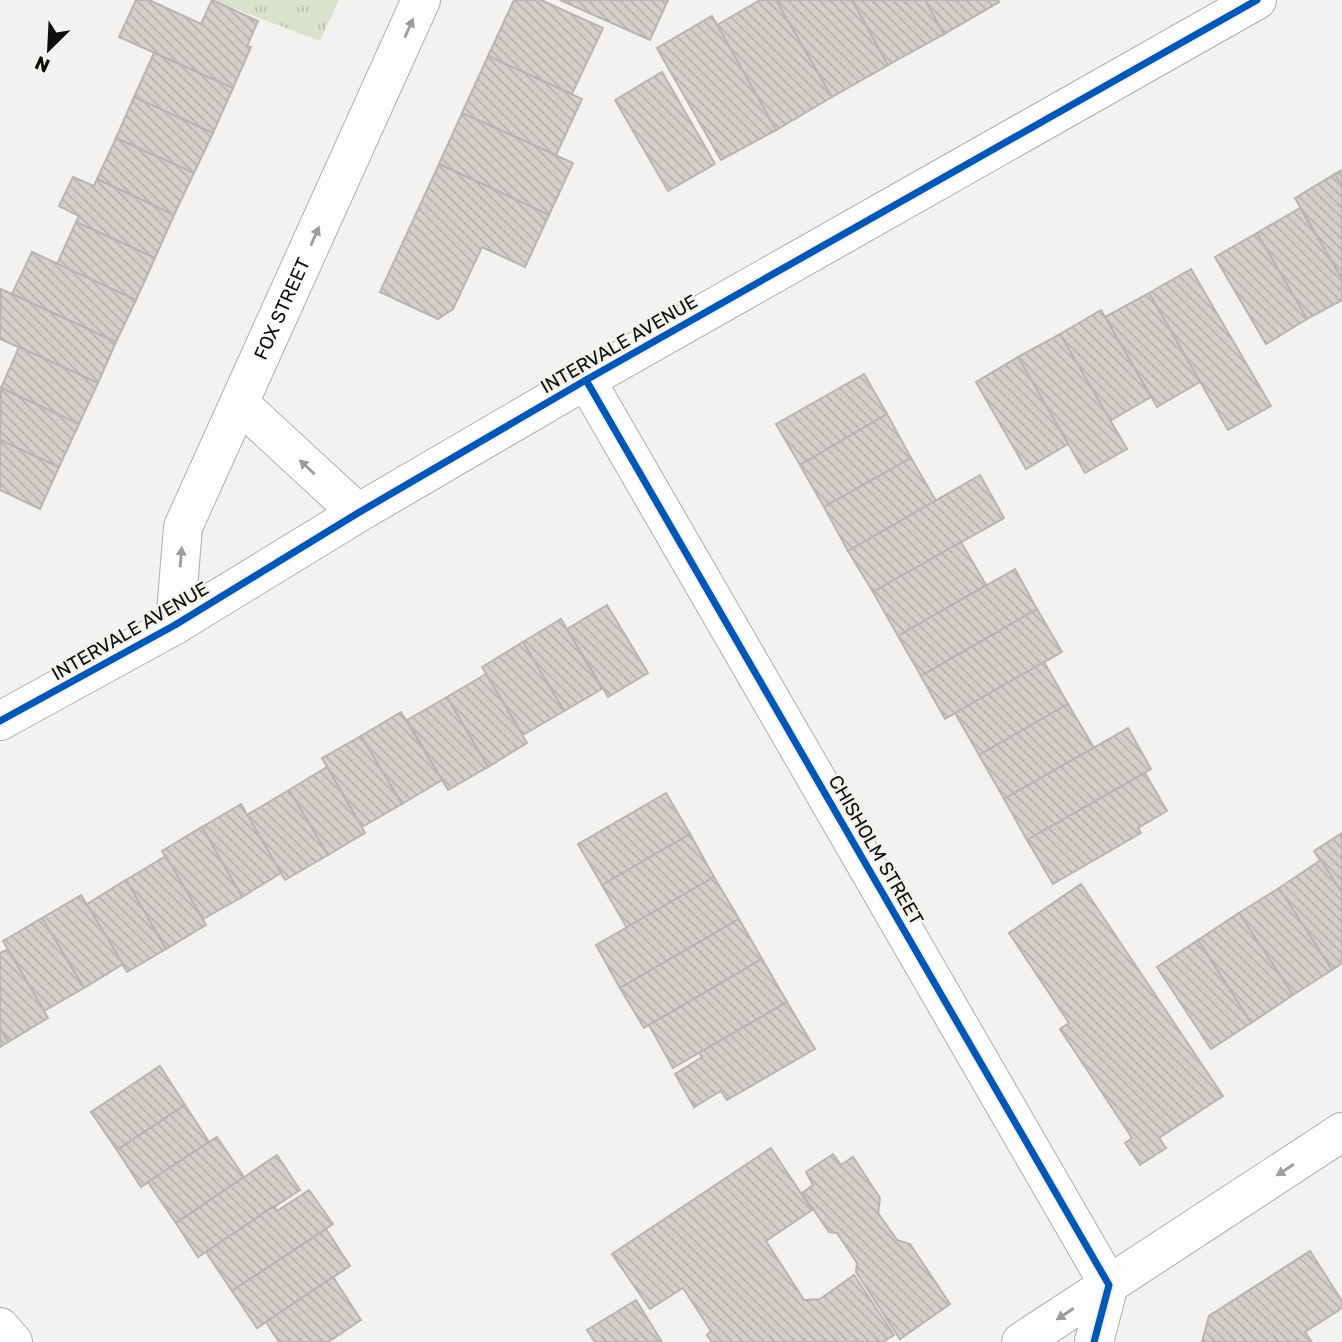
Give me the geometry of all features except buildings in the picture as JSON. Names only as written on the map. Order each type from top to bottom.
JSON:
[{"type":"street","name":"FOX STREET","points":[[175,625],[183,527],[421,0]]},
{"type":"street","name":"INTERVALE AVENUE","points":[[0,721],[175,625],[358,513],[586,380],[1257,0]]},
{"type":"street","name":"CHISHOLM STREET","points":[[586,380],[1109,1285]]},
{"type":"street","points":[[239,403],[358,513]]},
{"type":"street","points":[[1021,1342],[1342,1132]]},
{"type":"street","points":[[1094,1342],[1109,1285]]},
{"type":"street","points":[[0,1327],[13,1342]]},
{"type":"green space","points":[[212,0],[339,0],[320,41]]},
{"type":"cycle path","points":[[0,721],[175,625],[358,513],[586,380],[1257,0]]},
{"type":"cycle path","points":[[586,380],[1109,1285],[1094,1342]]}]
